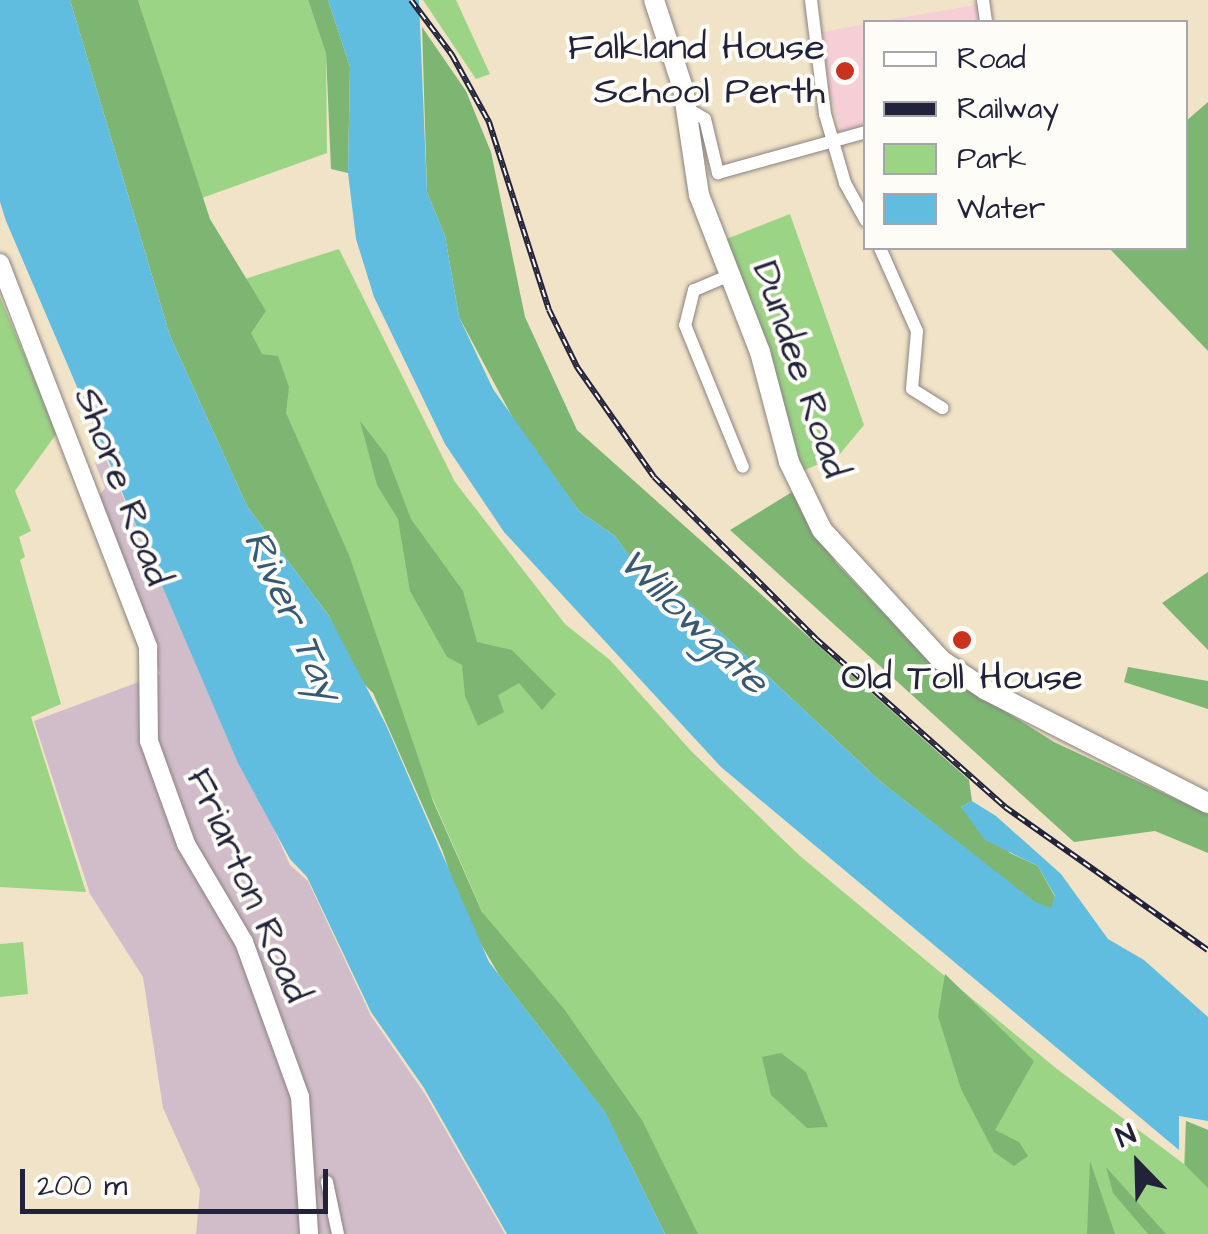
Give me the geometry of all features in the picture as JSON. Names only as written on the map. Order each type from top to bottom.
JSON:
[{"type":"main road","name":"Dundee Road","points":[[654,0],[686,108],[699,194],[760,352],[789,462],[822,530],[941,660],[986,690],[1208,803]]},
{"type":"street","points":[[811,0],[834,142],[863,214]]},
{"type":"street","points":[[686,108],[705,119],[718,173],[863,133]]},
{"type":"street","points":[[884,250],[917,331],[912,389],[942,408]]},
{"type":"street","name":"Shore Road","points":[[0,262],[148,648],[149,741]]},
{"type":"street","points":[[730,276],[694,290],[686,325],[743,467]]},
{"type":"street","name":"Friarton Road","points":[[149,741],[186,844],[244,942],[300,1097],[309,1234]]},
{"type":"street","points":[[327,1182],[338,1234]]},
{"type":"shaded area","name":"Falkland House School Perth","points":[[981,4],[983,20],[888,20]]},
{"type":"shaded area","name":"Falkland House School Perth","points":[[863,24],[863,130],[842,135],[828,88],[823,32]]},
{"type":"shaded area","points":[[105,457],[290,865],[308,881],[371,1016],[425,1094],[505,1234],[196,1234],[200,1190],[163,1108],[143,977],[90,894],[34,721],[160,674],[99,497],[105,488],[95,463]]},
{"type":"green space","points":[[70,0],[138,0],[210,219],[266,311],[251,333],[262,354],[278,356],[289,387],[286,413],[349,555],[433,801],[482,912],[564,1009],[642,1120],[698,1234],[665,1234],[605,1112],[499,975],[461,910],[443,852],[373,693],[358,678],[329,616],[247,506],[170,336]]},
{"type":"green space","points":[[138,0],[308,0],[326,52],[327,153],[202,198]]},
{"type":"green space","points":[[308,0],[328,0],[350,67],[348,173],[331,169],[326,53]]},
{"type":"green space","points":[[423,0],[456,0],[490,74],[476,79]]},
{"type":"green space","points":[[422,27],[466,91],[491,152],[525,317],[577,430],[969,780],[972,801],[961,807],[1010,853],[1038,866],[1055,897],[1052,909],[1035,903],[881,782],[682,596],[644,577],[615,536],[579,511],[516,424],[459,317],[445,236],[427,192]]},
{"type":"green space","points":[[1208,102],[1208,351],[1111,250],[1188,250],[1188,119]]},
{"type":"green space","points":[[790,214],[864,425],[839,455],[798,473],[724,240]]},
{"type":"green space","points":[[339,249],[455,482],[565,624],[610,660],[691,751],[800,856],[1057,1069],[1184,1164],[1186,1121],[1208,1130],[1208,1234],[677,1234],[509,973],[210,290]]},
{"type":"green space","points":[[0,297],[57,433],[15,491],[31,531],[19,537],[25,557],[20,560],[61,704],[31,717],[86,892],[0,887]]},
{"type":"green space","points":[[360,421],[387,456],[411,519],[463,591],[477,642],[512,650],[556,694],[542,710],[519,683],[498,695],[504,712],[478,726],[465,696],[462,665],[447,657],[410,591],[398,519],[377,485]]},
{"type":"green space","points":[[792,492],[836,563],[935,667],[1054,742],[1208,814],[1208,853],[1155,831],[1074,842],[730,530]]},
{"type":"green space","points":[[1208,572],[1208,650],[1162,603]]},
{"type":"green space","points":[[1128,667],[1208,681],[1208,709],[1124,682]]},
{"type":"green space","points":[[23,942],[28,994],[0,997],[0,944]]},
{"type":"green space","points":[[945,974],[1034,1061],[995,1130],[1019,1142],[1028,1156],[1014,1166],[994,1152],[961,1089],[938,1016]]},
{"type":"green space","points":[[781,1053],[806,1072],[828,1127],[807,1128],[771,1095],[762,1057]]},
{"type":"green space","points":[[1186,1121],[1208,1130],[1208,1188],[1185,1165]]},
{"type":"green space","points":[[1090,1161],[1115,1234],[1087,1234]]},
{"type":"green space","points":[[1106,1167],[1166,1234],[1148,1234],[1113,1193]]},
{"type":"water","name":"River Tay","points":[[0,0],[70,0],[170,336],[247,506],[329,616],[386,725],[489,962],[605,1112],[665,1234],[507,1234],[424,1088],[371,1012],[307,877],[290,859],[238,763],[6,221],[0,202]]},
{"type":"water","name":"Willowgate","points":[[328,0],[419,0],[427,192],[445,236],[459,317],[493,389],[579,511],[615,536],[644,577],[682,596],[881,782],[1035,902],[1051,908],[1055,896],[1038,866],[985,840],[961,807],[972,801],[996,816],[1061,874],[1108,939],[1144,960],[1208,1017],[1208,1121],[1179,1116],[1179,1150],[721,767],[504,532],[445,444],[374,297],[356,239],[348,173],[350,67]]},
{"type":"railway","points":[[411,0],[452,55],[489,122],[549,310],[577,367],[654,477],[816,639],[1005,807],[1208,950]]},
{"type":"place","name":"Falkland House School Perth","points":[[845,71]]},
{"type":"place","name":"Old Toll House","points":[[962,640]]}]
